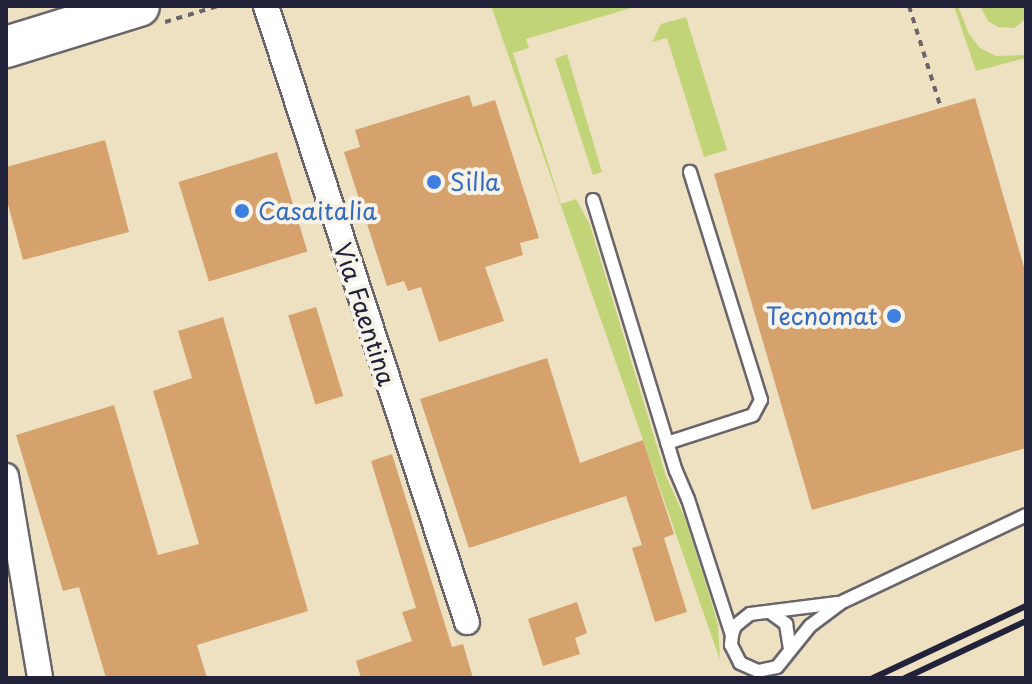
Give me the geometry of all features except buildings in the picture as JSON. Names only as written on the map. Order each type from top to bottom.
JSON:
[{"type":"main road","points":[[6,47],[139,6]]},
{"type":"street","name":"Via Faentina","points":[[266,6],[467,622]]},
{"type":"street","points":[[6,476],[40,678]]},
{"type":"lane","points":[[667,443],[753,415],[761,400],[690,172]]},
{"type":"lane","points":[[593,200],[667,443],[732,635],[734,655],[748,669],[767,671],[784,661],[810,626],[840,603],[1026,515]]},
{"type":"lane","points":[[732,635],[742,619],[750,614],[840,603]]},
{"type":"lane","points":[[770,613],[786,624],[791,643],[789,653]]},
{"type":"path","points":[[909,6],[941,108]]},
{"type":"green space","points":[[491,6],[638,6],[526,39],[529,48],[513,53],[561,204],[576,199],[590,225],[666,476],[685,518],[710,597],[718,625],[720,660]]},
{"type":"green space","points":[[954,6],[958,6],[969,34],[980,48],[996,56],[1026,55],[1026,58],[976,71]]},
{"type":"green space","points":[[980,6],[1026,6],[1026,19],[1014,28],[998,27],[988,21]]},
{"type":"green space","points":[[686,17],[727,150],[704,157],[667,38],[652,42],[661,24]]},
{"type":"green space","points":[[567,54],[602,172],[593,175],[555,59]]},
{"type":"railway","points":[[873,678],[1026,606]]},
{"type":"railway","points":[[905,678],[1026,621]]},
{"type":"place","name":"Silla","points":[[434,182]]},
{"type":"place","name":"Casaitalia","points":[[242,211]]},
{"type":"place","name":"Tecnomat","points":[[894,316]]}]
